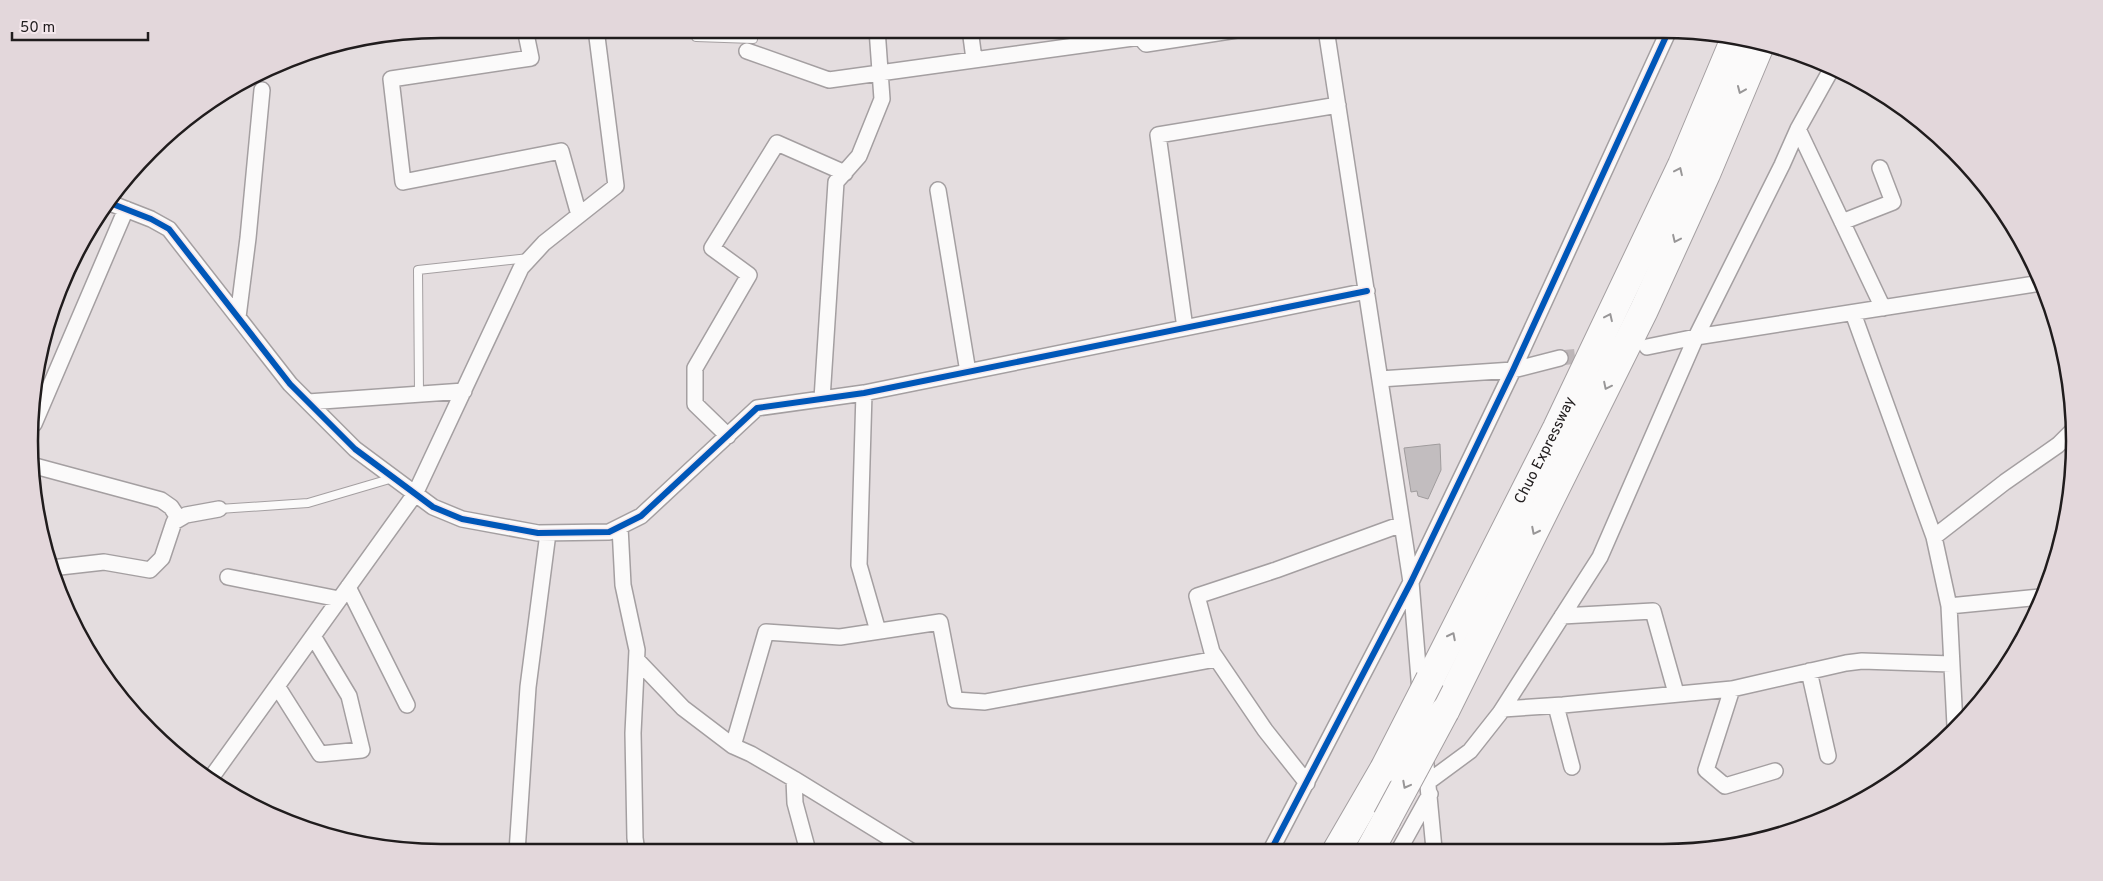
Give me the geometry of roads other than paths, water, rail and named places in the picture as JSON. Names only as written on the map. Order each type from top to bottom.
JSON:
[{"type":"highway","name":"Chuo Expressway","points":[[1340,844],[1384,769],[1557,428],[1682,165],[1733,44]]},
{"type":"highway","name":"Chuo Expressway","points":[[1373,844],[1445,711],[1644,310],[1706,174],[1758,49]]},
{"type":"street","points":[[527,38],[531,58],[390,80],[403,182],[561,151],[580,215]]},
{"type":"street","points":[[215,775],[415,494],[521,268],[544,243],[616,186],[597,38]]},
{"type":"street","points":[[822,399],[836,182],[859,156],[882,99],[878,38]]},
{"type":"street","points":[[971,38],[974,59]]},
{"type":"street","points":[[747,51],[828,80],[1132,38]]},
{"type":"street","points":[[1141,38],[1146,44],[1185,38]]},
{"type":"street","points":[[1327,38],[1411,582],[1434,844]]},
{"type":"street","points":[[1275,844],[1411,582],[1513,370],[1665,38]]},
{"type":"street","points":[[1402,844],[1429,788],[1470,752],[1502,709],[1600,557],[1696,336],[1782,165],[1798,129],[1829,73]]},
{"type":"street","points":[[238,317],[248,238],[262,90]]},
{"type":"street","points":[[1185,328],[1158,135],[1338,105]]},
{"type":"street","points":[[1798,129],[1883,308]]},
{"type":"street","points":[[728,436],[695,404],[695,368],[749,275],[712,248],[777,143],[845,173]]},
{"type":"street","points":[[1842,222],[1893,202],[1880,168]]},
{"type":"street","points":[[938,190],[968,372]]},
{"type":"street","points":[[114,205],[151,219],[168,229],[290,384],[355,449],[393,478],[433,508],[462,519],[493,526],[548,533],[609,532],[641,516],[757,408],[864,393],[1367,291]]},
{"type":"street","points":[[38,415],[126,209]]},
{"type":"street","points":[[1647,347],[1696,336],[2034,284]]},
{"type":"street","points":[[1853,313],[1934,538],[1949,606],[1954,717]]},
{"type":"street","points":[[1380,379],[1513,370],[1560,358]]},
{"type":"street","points":[[308,402],[464,390]]},
{"type":"street","points":[[864,393],[859,565],[878,631]]},
{"type":"street","points":[[1934,538],[2066,437]]},
{"type":"street","points":[[38,467],[161,500],[171,507],[179,519]]},
{"type":"street","points":[[58,567],[104,562],[150,570],[162,558],[174,522],[186,515],[219,509]]},
{"type":"street","points":[[1307,783],[1265,730],[1216,659],[1212,652],[1196,596],[1276,570],[1402,524]]},
{"type":"street","points":[[620,527],[622,585],[637,650],[633,733],[635,844]]},
{"type":"street","points":[[518,844],[528,687],[548,533]]},
{"type":"street","points":[[228,577],[343,593]]},
{"type":"street","points":[[343,593],[407,705]]},
{"type":"street","points":[[1949,606],[2034,598]]},
{"type":"street","points":[[1562,616],[1653,611],[1676,693]]},
{"type":"street","points":[[733,746],[766,632],[840,637],[940,622],[955,700],[985,702],[1216,659]]},
{"type":"street","points":[[277,686],[320,754],[362,750],[349,696],[313,636]]},
{"type":"street","points":[[636,660],[683,708],[733,746],[751,754],[794,779],[899,844]]},
{"type":"street","points":[[1502,709],[1556,706],[1732,689],[1862,661],[1951,664]]},
{"type":"street","points":[[1809,671],[1828,756]]},
{"type":"street","points":[[1732,689],[1706,770],[1725,786],[1775,771]]},
{"type":"street","points":[[1556,706],[1572,767]]},
{"type":"street","points":[[794,779],[795,803],[806,844]]},
{"type":"lane","points":[[724,38],[753,38]]},
{"type":"lane","points":[[419,394],[418,270],[531,258]]},
{"type":"lane","points":[[219,509],[308,504],[393,478]]},
{"type":"tunnel","points":[[1560,358],[1596,354]]}]
